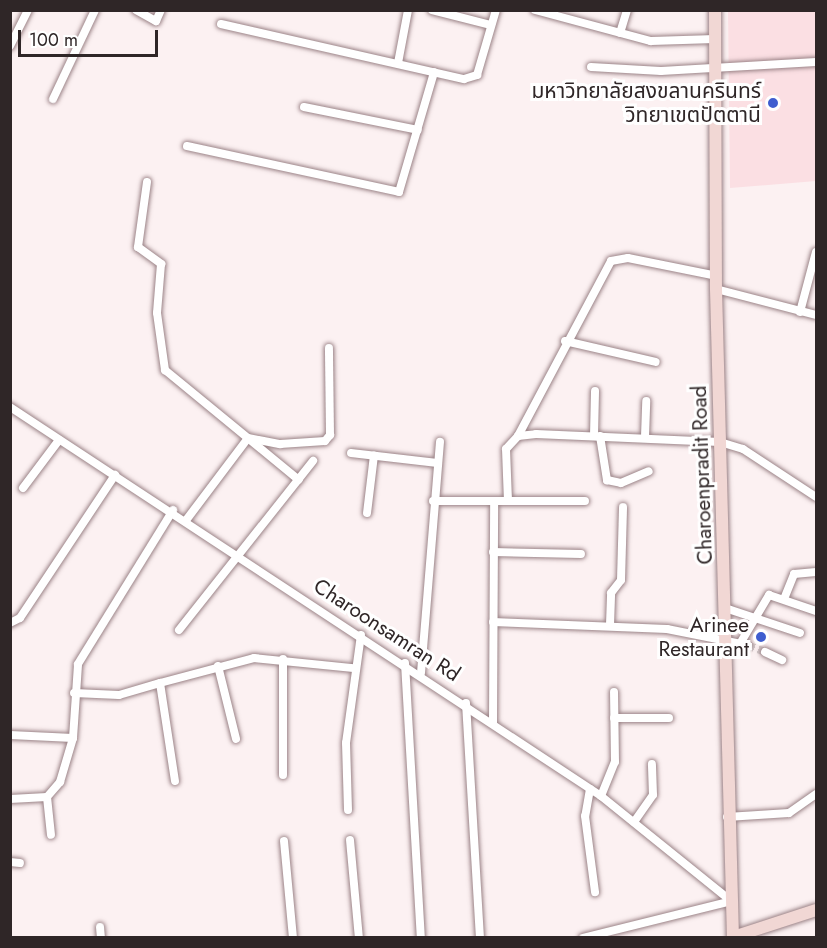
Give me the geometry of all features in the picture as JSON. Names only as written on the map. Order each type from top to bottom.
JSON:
[{"type":"main road","name":"Charoenpradit Road","points":[[715,10],[716,289],[727,817],[733,937]]},
{"type":"main road","points":[[733,937],[816,910]]},
{"type":"street","points":[[10,46],[28,10]]},
{"type":"street","points":[[53,99],[95,10]]},
{"type":"street","points":[[136,10],[156,21],[161,10]]},
{"type":"street","points":[[398,63],[408,10]]},
{"type":"street","points":[[432,10],[448,12],[491,25]]},
{"type":"street","points":[[221,24],[464,79],[477,75],[496,10]]},
{"type":"street","points":[[535,10],[651,41],[715,39]]},
{"type":"street","points":[[620,33],[627,10]]},
{"type":"street","points":[[591,67],[716,67],[816,62]]},
{"type":"street","points":[[187,146],[393,194],[406,184],[434,72]]},
{"type":"street","points":[[304,107],[418,130]]},
{"type":"street","points":[[147,182],[138,247],[161,264],[157,313],[163,364],[299,480]]},
{"type":"street","points":[[800,312],[816,252]]},
{"type":"street","points":[[508,501],[506,449],[518,436],[565,341],[611,261],[628,258],[717,276]]},
{"type":"street","points":[[716,289],[816,315]]},
{"type":"street","points":[[565,341],[656,362]]},
{"type":"street","points":[[248,438],[280,444],[325,441],[333,429],[329,348]]},
{"type":"street","points":[[595,391],[597,436],[607,480],[621,483],[649,471]]},
{"type":"street","points":[[645,437],[646,400]]},
{"type":"street","name":"Charoonsamran Rd","points":[[10,407],[187,519],[466,703],[601,796],[731,901]]},
{"type":"street","points":[[518,436],[645,437],[720,442],[743,449],[816,497]]},
{"type":"street","points":[[187,519],[248,438]]},
{"type":"street","points":[[23,488],[59,440]]},
{"type":"street","points":[[421,673],[433,501],[440,442]]},
{"type":"street","points":[[351,453],[437,463]]},
{"type":"street","points":[[367,513],[374,455]]},
{"type":"street","points":[[179,630],[241,556],[313,461]]},
{"type":"street","points":[[10,623],[20,618],[115,475]]},
{"type":"street","points":[[433,501],[585,501]]},
{"type":"street","points":[[493,723],[494,501]]},
{"type":"street","points":[[610,625],[611,593],[621,580],[623,507]]},
{"type":"street","points":[[10,799],[47,797],[60,782],[73,738],[74,693],[87,644],[173,510]]},
{"type":"street","points":[[494,552],[581,554]]},
{"type":"street","points":[[784,599],[794,574],[816,572]]},
{"type":"street","points":[[493,622],[610,625],[725,636],[744,643],[753,618],[769,595],[816,611]]},
{"type":"street","points":[[724,608],[800,633]]},
{"type":"street","points":[[348,810],[353,668],[361,635]]},
{"type":"street","points":[[765,652],[782,660]]},
{"type":"street","points":[[74,693],[119,694],[254,658],[283,659],[353,668]]},
{"type":"street","points":[[283,659],[283,775]]},
{"type":"street","points":[[405,663],[421,938]]},
{"type":"street","points":[[218,666],[236,739]]},
{"type":"street","points":[[160,683],[176,781]]},
{"type":"street","points":[[601,796],[615,762],[614,693]]},
{"type":"street","points":[[466,703],[480,938]]},
{"type":"street","points":[[614,718],[669,718]]},
{"type":"street","points":[[10,735],[73,738]]},
{"type":"street","points":[[634,822],[653,795],[652,764]]},
{"type":"street","points":[[590,789],[585,816],[595,892]]},
{"type":"street","points":[[727,817],[789,813],[816,794]]},
{"type":"street","points":[[47,797],[51,835]]},
{"type":"street","points":[[350,840],[358,938]]},
{"type":"street","points":[[284,841],[293,938]]},
{"type":"street","points":[[582,938],[731,901]]},
{"type":"street","points":[[100,927],[101,938]]},
{"type":"shaded area","name":"มหาวิทยาลัยสงขลานครินทร์ วิทยาเขตปัตตานี","points":[[728,11],[816,11],[816,181],[730,188]]},
{"type":"tunnel","points":[[747,645],[765,652]]},
{"type":"place","name":"มหาวิทยาลัยสงขลานครินทร์ วิทยาเขตปัตตานี","points":[[773,103]]},
{"type":"place","name":"Arinee Restaurant","points":[[761,637]]}]
